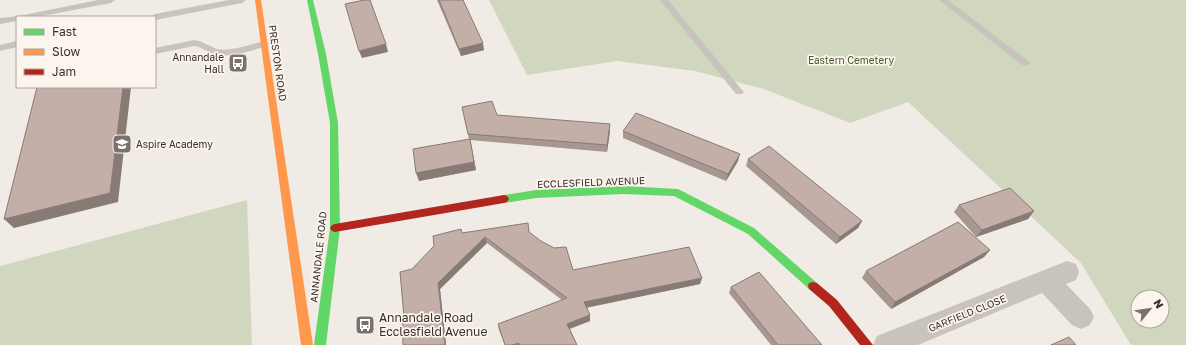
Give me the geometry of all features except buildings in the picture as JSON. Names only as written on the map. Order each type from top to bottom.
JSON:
[{"type":"street","name":"PRESTON ROAD","points":[[258,0],[277,129]]},
{"type":"street","name":"ANNANDALE ROAD","points":[[310,0],[322,54],[334,123],[334,228],[320,345]]},
{"type":"street","name":"ANNANDALE ROAD","points":[[277,129],[307,345]]},
{"type":"street","name":"ECCLESFIELD AVENUE","points":[[334,228],[456,206],[536,194],[623,190],[676,192],[750,231],[833,303],[867,345]]},
{"type":"street","name":"GARFIELD CLOSE","points":[[887,345],[1057,276],[1081,317]]},
{"type":"lane","points":[[28,16],[107,0]]},
{"type":"lane","points":[[156,17],[242,0]]},
{"type":"lane","points":[[664,0],[739,92]]},
{"type":"lane","points":[[943,0],[1025,63]]},
{"type":"lane","points":[[0,22],[16,18]]},
{"type":"lane","points":[[156,51],[194,43],[202,44],[216,52],[230,52],[264,44]]},
{"type":"lane","points":[[0,48],[16,44]]},
{"type":"green space","name":"Eastern Cemetery","points":[[489,0],[1186,0],[1186,345],[1131,345],[1081,263],[908,102],[850,123],[764,89],[695,71],[617,61],[527,75]]},
{"type":"green space","points":[[247,200],[252,345],[0,345],[0,266]]},
{"type":"traffic: fast","points":[[310,0],[322,54],[334,123],[335,228],[320,345]]},
{"type":"traffic: fast","points":[[504,199],[536,194],[623,190],[675,192],[751,231],[813,286]]},
{"type":"traffic: slow","points":[[258,0],[307,345]]},
{"type":"traffic: jam","points":[[335,228],[504,199]]},
{"type":"traffic: jam","points":[[813,286],[833,303],[867,345]]},
{"type":"place","name":"Annandale Hall","points":[[238,63]]},
{"type":"place","name":"Aspire Academy","points":[[122,144]]},
{"type":"place","name":"Annandale Road Ecclesfield Avenue","points":[[365,325]]}]
